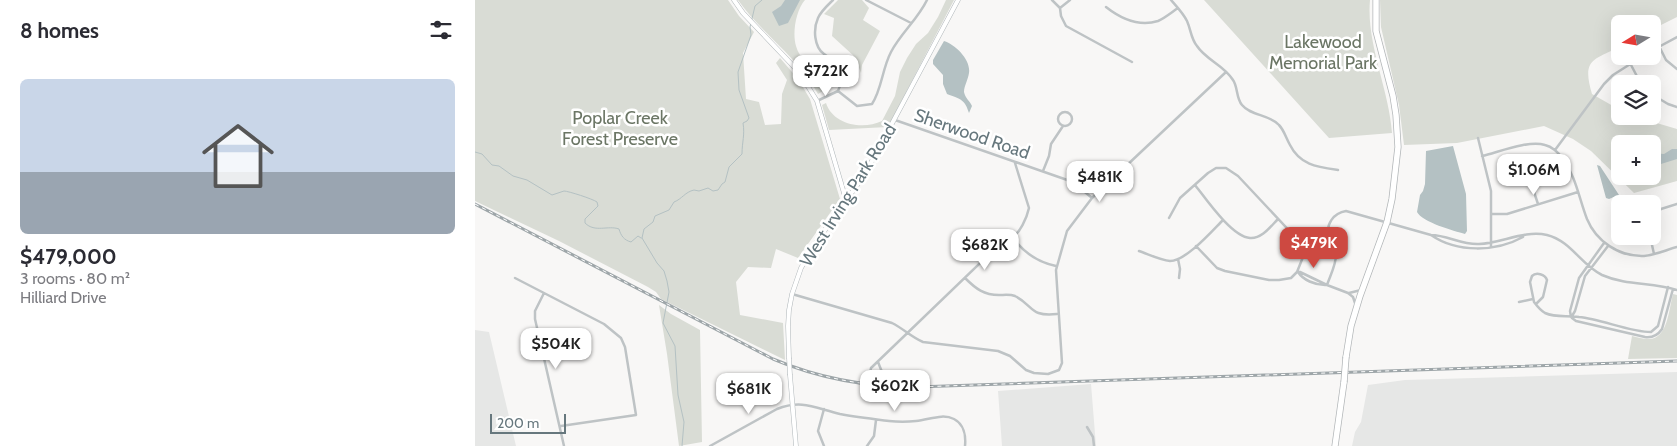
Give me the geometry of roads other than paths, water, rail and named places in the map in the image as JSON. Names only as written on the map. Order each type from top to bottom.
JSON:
[{"type":"highway","points":[[1339,446],[1339,426],[1346,357],[1356,307],[1387,222],[1398,147],[1398,130],[1393,96],[1376,31],[1376,0]]},
{"type":"highway","points":[[1335,446],[1339,426]]},
{"type":"main road","points":[[734,0],[751,22],[799,72],[817,101],[846,200]]},
{"type":"main road","name":"West Irving Park Road","points":[[796,446],[787,326],[792,294],[801,268],[817,241],[865,174],[958,0]]},
{"type":"main road","points":[[843,186],[850,190],[855,188]]},
{"type":"street","points":[[817,101],[838,91],[843,77],[843,70],[837,62],[822,53],[817,47],[815,40],[817,20],[833,0]]},
{"type":"street","points":[[866,0],[911,23]]},
{"type":"street","points":[[838,91],[857,106],[872,104],[877,97],[883,68],[887,60],[901,36],[923,9],[927,0]]},
{"type":"street","points":[[1051,0],[1060,8],[1061,16],[1066,26],[1132,62]]},
{"type":"street","points":[[1060,8],[1070,0]]},
{"type":"street","points":[[1171,0],[1187,22],[1197,46],[1207,58],[1219,64],[1233,80],[1242,105],[1251,112],[1272,120],[1279,125],[1295,154],[1301,160],[1313,166],[1338,170]]},
{"type":"street","points":[[1106,7],[1115,14],[1137,23],[1159,21],[1178,8]]},
{"type":"street","points":[[1661,45],[1677,38]]},
{"type":"street","points":[[1661,50],[1666,60],[1677,69]]},
{"type":"street","points":[[1555,150],[1604,84],[1613,75],[1628,65]]},
{"type":"street","points":[[792,294],[891,323],[923,342],[998,351],[1011,356],[1026,370],[1034,373],[1048,374],[1059,370],[1062,363],[1056,266],[1067,231],[1092,198],[1227,72]]},
{"type":"street","points":[[1661,100],[1677,107]]},
{"type":"street","points":[[1043,171],[1051,144],[1063,126],[1071,122],[1071,117],[1068,113],[1063,112],[1059,116],[1058,121],[1063,126]]},
{"type":"street","name":"Sherwood Road","points":[[895,120],[1073,182],[1092,198]]},
{"type":"street","points":[[1478,138],[1491,191],[1491,247]]},
{"type":"street","points":[[1482,156],[1536,144],[1546,145],[1555,150],[1570,170],[1589,224],[1604,243],[1633,255],[1654,254],[1677,247]]},
{"type":"street","points":[[877,362],[882,372],[879,376],[874,377],[870,370],[877,362],[1003,241],[1013,238],[1024,222],[1029,208],[1015,163]]},
{"type":"street","points":[[1169,218],[1180,198],[1207,173],[1216,168],[1226,168],[1239,176],[1298,240],[1303,257],[1297,272],[1291,278],[1279,280],[1225,271],[1214,265],[1196,246]]},
{"type":"street","points":[[1531,184],[1537,204]]},
{"type":"street","points":[[1195,185],[1238,233],[1251,238],[1263,234],[1278,219]]},
{"type":"street","points":[[1491,214],[1507,214],[1578,192]]},
{"type":"street","points":[[1661,209],[1677,204]]},
{"type":"street","points":[[1327,285],[1336,256],[1329,237],[1330,221],[1342,211],[1350,211],[1431,235],[1471,244],[1492,243],[1515,236],[1543,234],[1559,239],[1568,245],[1587,265],[1604,276],[1625,283],[1668,287],[1677,290]]},
{"type":"street","points":[[1139,251],[1170,261],[1178,259],[1196,246],[1224,219]]},
{"type":"street","points":[[1431,235],[1436,239],[1477,249],[1517,240],[1524,236]]},
{"type":"street","points":[[1013,238],[1021,249],[1031,256],[1043,263],[1056,266]]},
{"type":"street","points":[[1604,243],[1587,265],[1578,281],[1570,310],[1571,317],[1576,321],[1645,337],[1653,336],[1659,334],[1662,329],[1673,289]]},
{"type":"street","points":[[1652,245],[1654,254]]},
{"type":"street","points":[[1571,317],[1575,311],[1584,279],[1609,246]]},
{"type":"street","points":[[1178,259],[1179,278]]},
{"type":"street","points":[[1297,272],[1301,272],[1348,293],[1353,297],[1356,307]]},
{"type":"street","points":[[1536,304],[1543,297],[1547,280],[1544,276],[1535,274],[1530,282],[1533,299],[1536,304],[1541,311],[1547,314],[1564,318],[1577,316],[1651,332],[1658,326],[1668,287]]},
{"type":"street","points":[[515,278],[604,324],[621,338],[627,353],[635,415],[561,426]]},
{"type":"street","points":[[965,278],[975,288],[985,293],[1014,296],[1035,312],[1058,314]]},
{"type":"street","points":[[1348,293],[1362,290]]},
{"type":"street","points":[[544,293],[535,315],[564,446]]},
{"type":"street","points":[[1519,302],[1533,299]]},
{"type":"street","points":[[710,446],[777,409],[792,404],[811,405],[849,415],[876,419],[911,421],[949,417],[956,420],[964,430],[965,446]]},
{"type":"street","points":[[824,446],[819,431],[825,409]]},
{"type":"street","points":[[867,446],[874,436],[876,419]]},
{"type":"street","points":[[1087,427],[1093,437],[1093,446]]},
{"type":"waterway","points":[[642,238],[644,229],[653,222],[655,216],[669,210],[674,202],[688,192],[708,188],[713,191],[718,190],[725,182],[729,167],[742,154],[743,123],[749,118],[739,90],[738,72],[751,35],[750,27],[755,6],[762,0]]},
{"type":"waterway","points":[[475,152],[482,154],[492,165],[499,166],[513,176],[527,180],[552,195],[566,191],[597,202],[598,206],[585,219],[585,223],[589,226],[593,228],[619,229],[623,237],[631,242],[638,236],[641,238]]},
{"type":"waterway","points":[[642,238],[664,271],[667,281],[669,292],[663,323],[675,346],[678,395],[684,422],[682,446]]},
{"type":"railway","points":[[475,204],[773,359],[825,376],[861,383],[916,387],[1677,361]]},
{"type":"park label","name":"Lakewood Memorial Park","points":[[1323,52]]},
{"type":"park label","name":"Poplar Creek Forest Preserve","points":[[620,128]]}]
